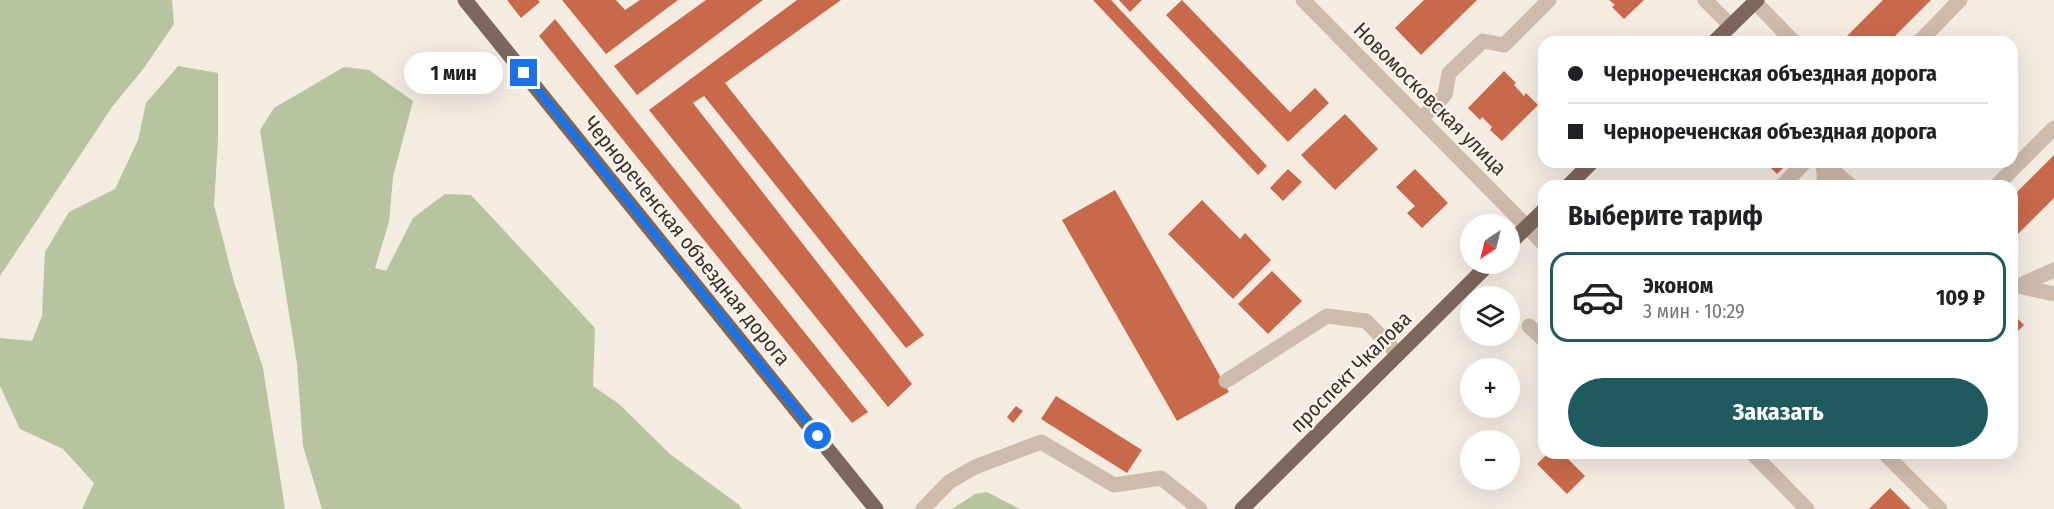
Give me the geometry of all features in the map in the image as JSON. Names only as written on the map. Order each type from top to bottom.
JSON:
[{"type":"main road","name":"Чернореченская объездная дорога","points":[[465,0],[876,509]]},
{"type":"main road","points":[[1720,36],[1756,1]]},
{"type":"main road","points":[[1574,180],[1586,168]]},
{"type":"main road","points":[[1520,233],[1538,216]]},
{"type":"main road","name":"проспект Чкалова","points":[[1242,509],[1479,274]]},
{"type":"street","name":"Новомосковская улица","points":[[1303,0],[1538,238]]},
{"type":"street","points":[[1421,119],[1445,95],[1449,73],[1483,41],[1504,45],[1549,0]]},
{"type":"street","points":[[1706,0],[1731,26]]},
{"type":"street","points":[[1925,36],[1960,0]]},
{"type":"street","points":[[1756,1],[1788,36]]},
{"type":"street","points":[[2018,163],[2054,128]]},
{"type":"street","points":[[1788,180],[1799,168]]},
{"type":"street","points":[[1830,168],[1844,180]]},
{"type":"street","points":[[2001,180],[2013,168]]},
{"type":"street","points":[[2018,287],[2054,270]]},
{"type":"street","points":[[2018,288],[2054,294]]},
{"type":"street","points":[[1226,381],[1327,316],[1366,321],[1398,354]]},
{"type":"street","points":[[1529,326],[1538,334]]},
{"type":"street","points":[[923,509],[949,482],[975,466],[1041,442],[1114,485],[1161,478],[1200,509]]},
{"type":"street","points":[[1758,459],[1807,509]]},
{"type":"street","points":[[1890,459],[1940,509]]},
{"type":"green space","points":[[0,0],[172,0],[174,24],[144,68],[112,107],[0,276]]},
{"type":"green space","points":[[178,66],[218,73],[218,140],[214,205],[234,282],[263,368],[285,509],[82,509],[94,483],[63,449],[20,429],[0,386],[0,338],[32,341],[42,316],[45,252],[69,212],[115,189],[138,140],[146,103]]},
{"type":"green space","points":[[344,67],[369,70],[413,101],[393,177],[389,222],[375,268],[386,271],[413,218],[445,194],[471,195],[595,328],[593,386],[619,404],[670,454],[742,509],[322,509],[303,446],[297,364],[260,130],[274,108]]},
{"type":"green space","points":[[987,492],[1020,509],[952,509],[975,494]]},
{"type":"building","points":[[507,0],[538,0],[540,2],[521,18]]},
{"type":"building","points":[[562,0],[616,0],[625,10],[640,0],[678,0],[606,54]]},
{"type":"building","points":[[706,0],[763,0],[637,95],[614,66]]},
{"type":"building","points":[[797,0],[841,0],[725,83],[924,335],[906,348],[704,96],[693,103],[912,384],[888,407],[649,110]]},
{"type":"building","points":[[1093,0],[1111,0],[1267,166],[1258,175]]},
{"type":"building","points":[[1119,0],[1142,0],[1130,12]]},
{"type":"building","points":[[1182,0],[1290,112],[1315,88],[1329,103],[1288,142],[1166,15]]},
{"type":"building","points":[[1424,0],[1477,0],[1421,55],[1395,28]]},
{"type":"building","points":[[1609,0],[1644,0],[1624,19],[1612,7],[1615,5]]},
{"type":"building","points":[[1883,0],[1931,0],[1895,36],[1847,36]]},
{"type":"building","points":[[555,19],[868,412],[852,423],[539,36]]},
{"type":"building","points":[[1504,71],[1516,83],[1514,85],[1524,96],[1526,93],[1538,105],[1502,141],[1490,130],[1492,127],[1482,117],[1480,120],[1468,108]]},
{"type":"building","points":[[1345,114],[1378,149],[1335,190],[1301,155]]},
{"type":"building","points":[[2054,155],[2054,198],[2018,234],[2018,191]]},
{"type":"building","points":[[1771,168],[1783,168],[1777,174]]},
{"type":"building","points":[[1288,169],[1302,182],[1283,201],[1270,188]]},
{"type":"building","points":[[1415,169],[1448,203],[1422,228],[1407,213],[1415,206],[1396,187]]},
{"type":"building","points":[[1115,190],[1229,392],[1177,421],[1062,220]]},
{"type":"building","points":[[1202,200],[1240,239],[1245,233],[1271,260],[1233,299],[1168,234]]},
{"type":"building","points":[[1272,271],[1302,301],[1268,334],[1238,304]]},
{"type":"building","points":[[2018,319],[2024,325],[2018,331]]},
{"type":"building","points":[[1056,396],[1142,450],[1127,473],[1041,419]]},
{"type":"building","points":[[1016,406],[1023,411],[1013,423],[1007,417]]},
{"type":"building","points":[[1542,459],[1568,459],[1585,476],[1567,494],[1537,464]]},
{"type":"building","points":[[1890,488],[1911,509],[1869,509]]},
{"type":"route","points":[[524,73],[818,436]]}]
